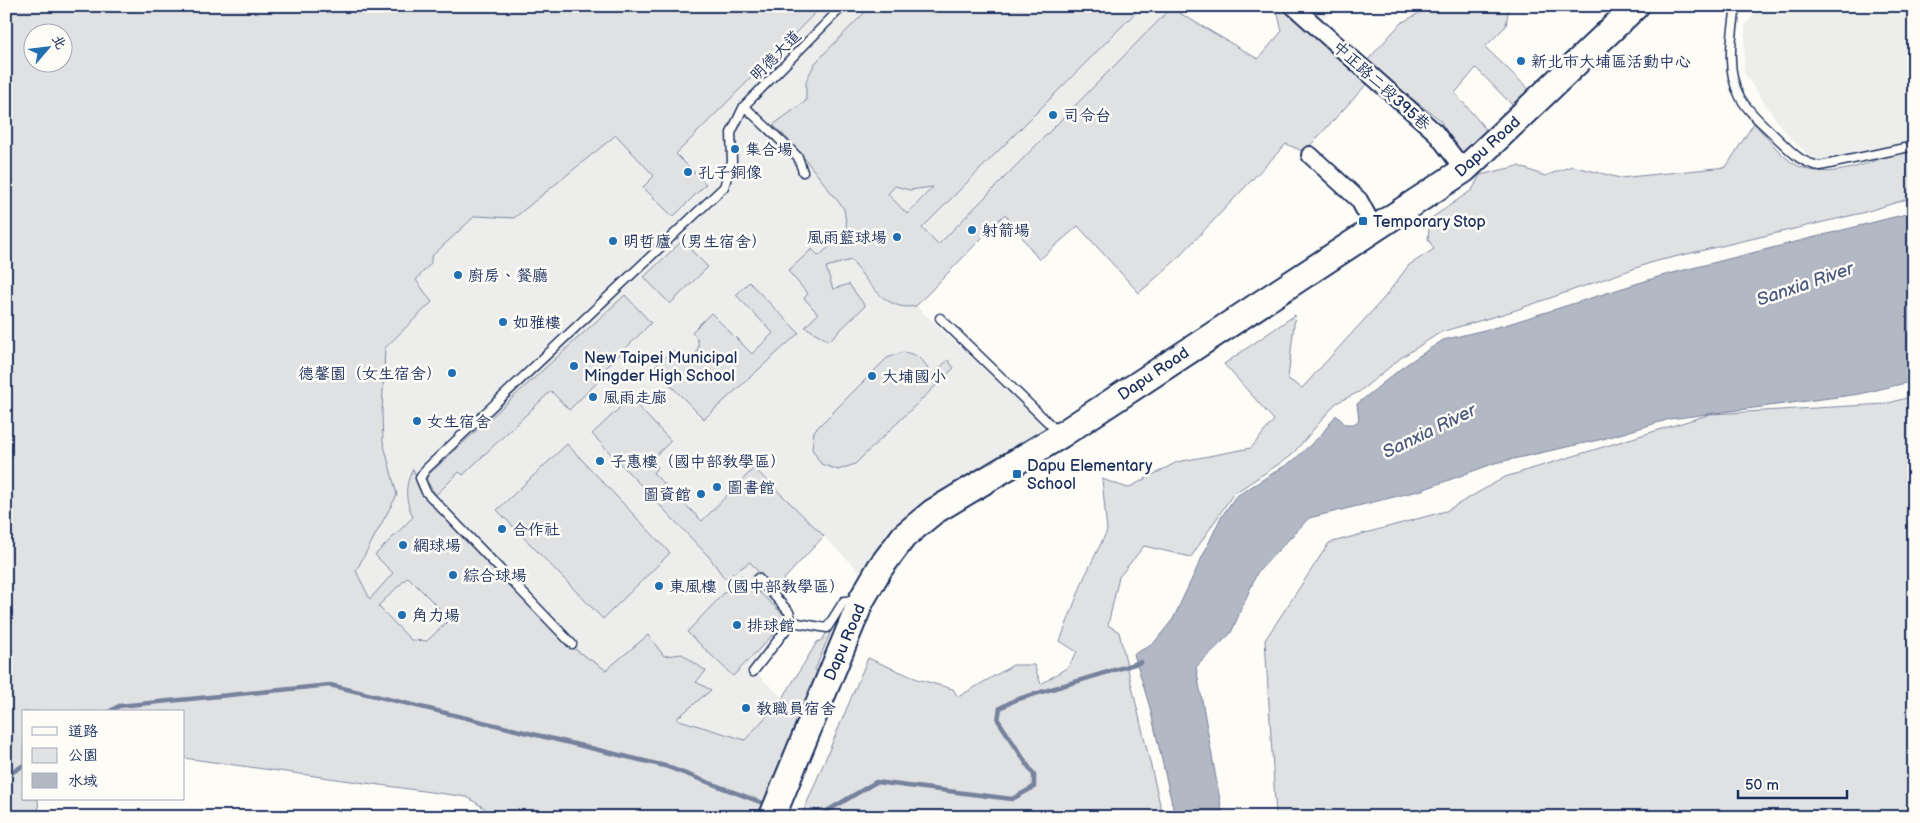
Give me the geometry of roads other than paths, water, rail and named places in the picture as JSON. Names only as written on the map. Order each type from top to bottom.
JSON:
[{"type":"main road","name":"Dapu Road","points":[[772,817],[862,599],[880,568],[904,536],[934,512],[1061,435],[1464,170],[1636,6]]},
{"type":"street","name":"中正路二段395巷","points":[[1293,6],[1434,132],[1464,170]]},
{"type":"street","points":[[1310,155],[1359,200],[1374,228]]},
{"type":"lane","name":"明德大道","points":[[746,104],[843,6]]},
{"type":"lane","points":[[1736,6],[1730,59],[1740,97],[1754,115],[1798,158],[1808,164],[1820,166],[1914,146]]},
{"type":"lane","points":[[572,644],[426,492],[420,478],[724,188],[732,161],[731,134],[746,104],[798,157],[803,172]]},
{"type":"lane","points":[[627,280],[634,287]]},
{"type":"lane","points":[[940,318],[1061,435]]},
{"type":"lane","points":[[758,578],[789,612],[792,622]]},
{"type":"lane","points":[[792,622],[827,628],[844,601],[862,599]]},
{"type":"lane","points":[[754,672],[792,622]]},
{"type":"water","name":"Sanxia River","points":[[1914,212],[1914,381],[1860,394],[1670,419],[1603,439],[1495,463],[1422,490],[1309,518],[1257,573],[1231,633],[1196,667],[1223,817],[1175,817],[1150,708],[1134,654],[1153,644],[1173,619],[1220,519],[1235,497],[1294,460],[1321,435],[1336,415],[1345,424],[1354,424],[1359,420],[1357,404],[1404,366],[1443,340],[1505,325],[1661,276]]},
{"type":"waterway","points":[[817,817],[876,782],[1012,799],[1034,787],[1034,775],[998,720],[1000,708],[1015,700],[1141,662]]},
{"type":"waterway","points":[[112,710],[119,706],[330,685],[665,766],[768,805]]},
{"type":"waterway","points":[[6,776],[22,766]]},
{"type":"waterway","points":[[783,811],[799,817]]},
{"type":"place","name":"新北市大埔區活動中心","points":[[1521,61]]},
{"type":"place","name":"司令台","points":[[1053,115]]},
{"type":"place","name":"集合場","points":[[735,149]]},
{"type":"place","name":"孔子銅像","points":[[688,172]]},
{"type":"place","name":"Temporary Stop","points":[[1363,221]]},
{"type":"place","name":"射箭場","points":[[972,230]]},
{"type":"place","name":"風雨籃球場","points":[[897,237]]},
{"type":"place","name":"明哲廬（男生宿舍）","points":[[613,241]]},
{"type":"place","name":"廚房、餐廳","points":[[458,275]]},
{"type":"place","name":"如雅樓","points":[[503,322]]},
{"type":"place","name":"New Taipei Municipal Mingder High School","points":[[574,366]]},
{"type":"place","name":"德馨園（女生宿舍）","points":[[452,373]]},
{"type":"place","name":"大埔國小","points":[[872,376]]},
{"type":"place","name":"風雨走廊","points":[[593,397]]},
{"type":"place","name":"女生宿舍","points":[[417,421]]},
{"type":"place","name":"子惠樓（國中部教學區）","points":[[600,461]]},
{"type":"place","name":"Dapu Elementary School","points":[[1017,474]]},
{"type":"place","name":"圖書館","points":[[717,487]]},
{"type":"place","name":"圖資館","points":[[701,494]]},
{"type":"place","name":"合作社","points":[[502,529]]},
{"type":"place","name":"網球場","points":[[403,545]]},
{"type":"place","name":"綜合球場","points":[[453,575]]},
{"type":"place","name":"東風樓（國中部教學區）","points":[[659,586]]},
{"type":"place","name":"角力場","points":[[402,615]]},
{"type":"place","name":"排球館","points":[[737,625]]},
{"type":"place","name":"教職員宿舍","points":[[746,708]]}]
